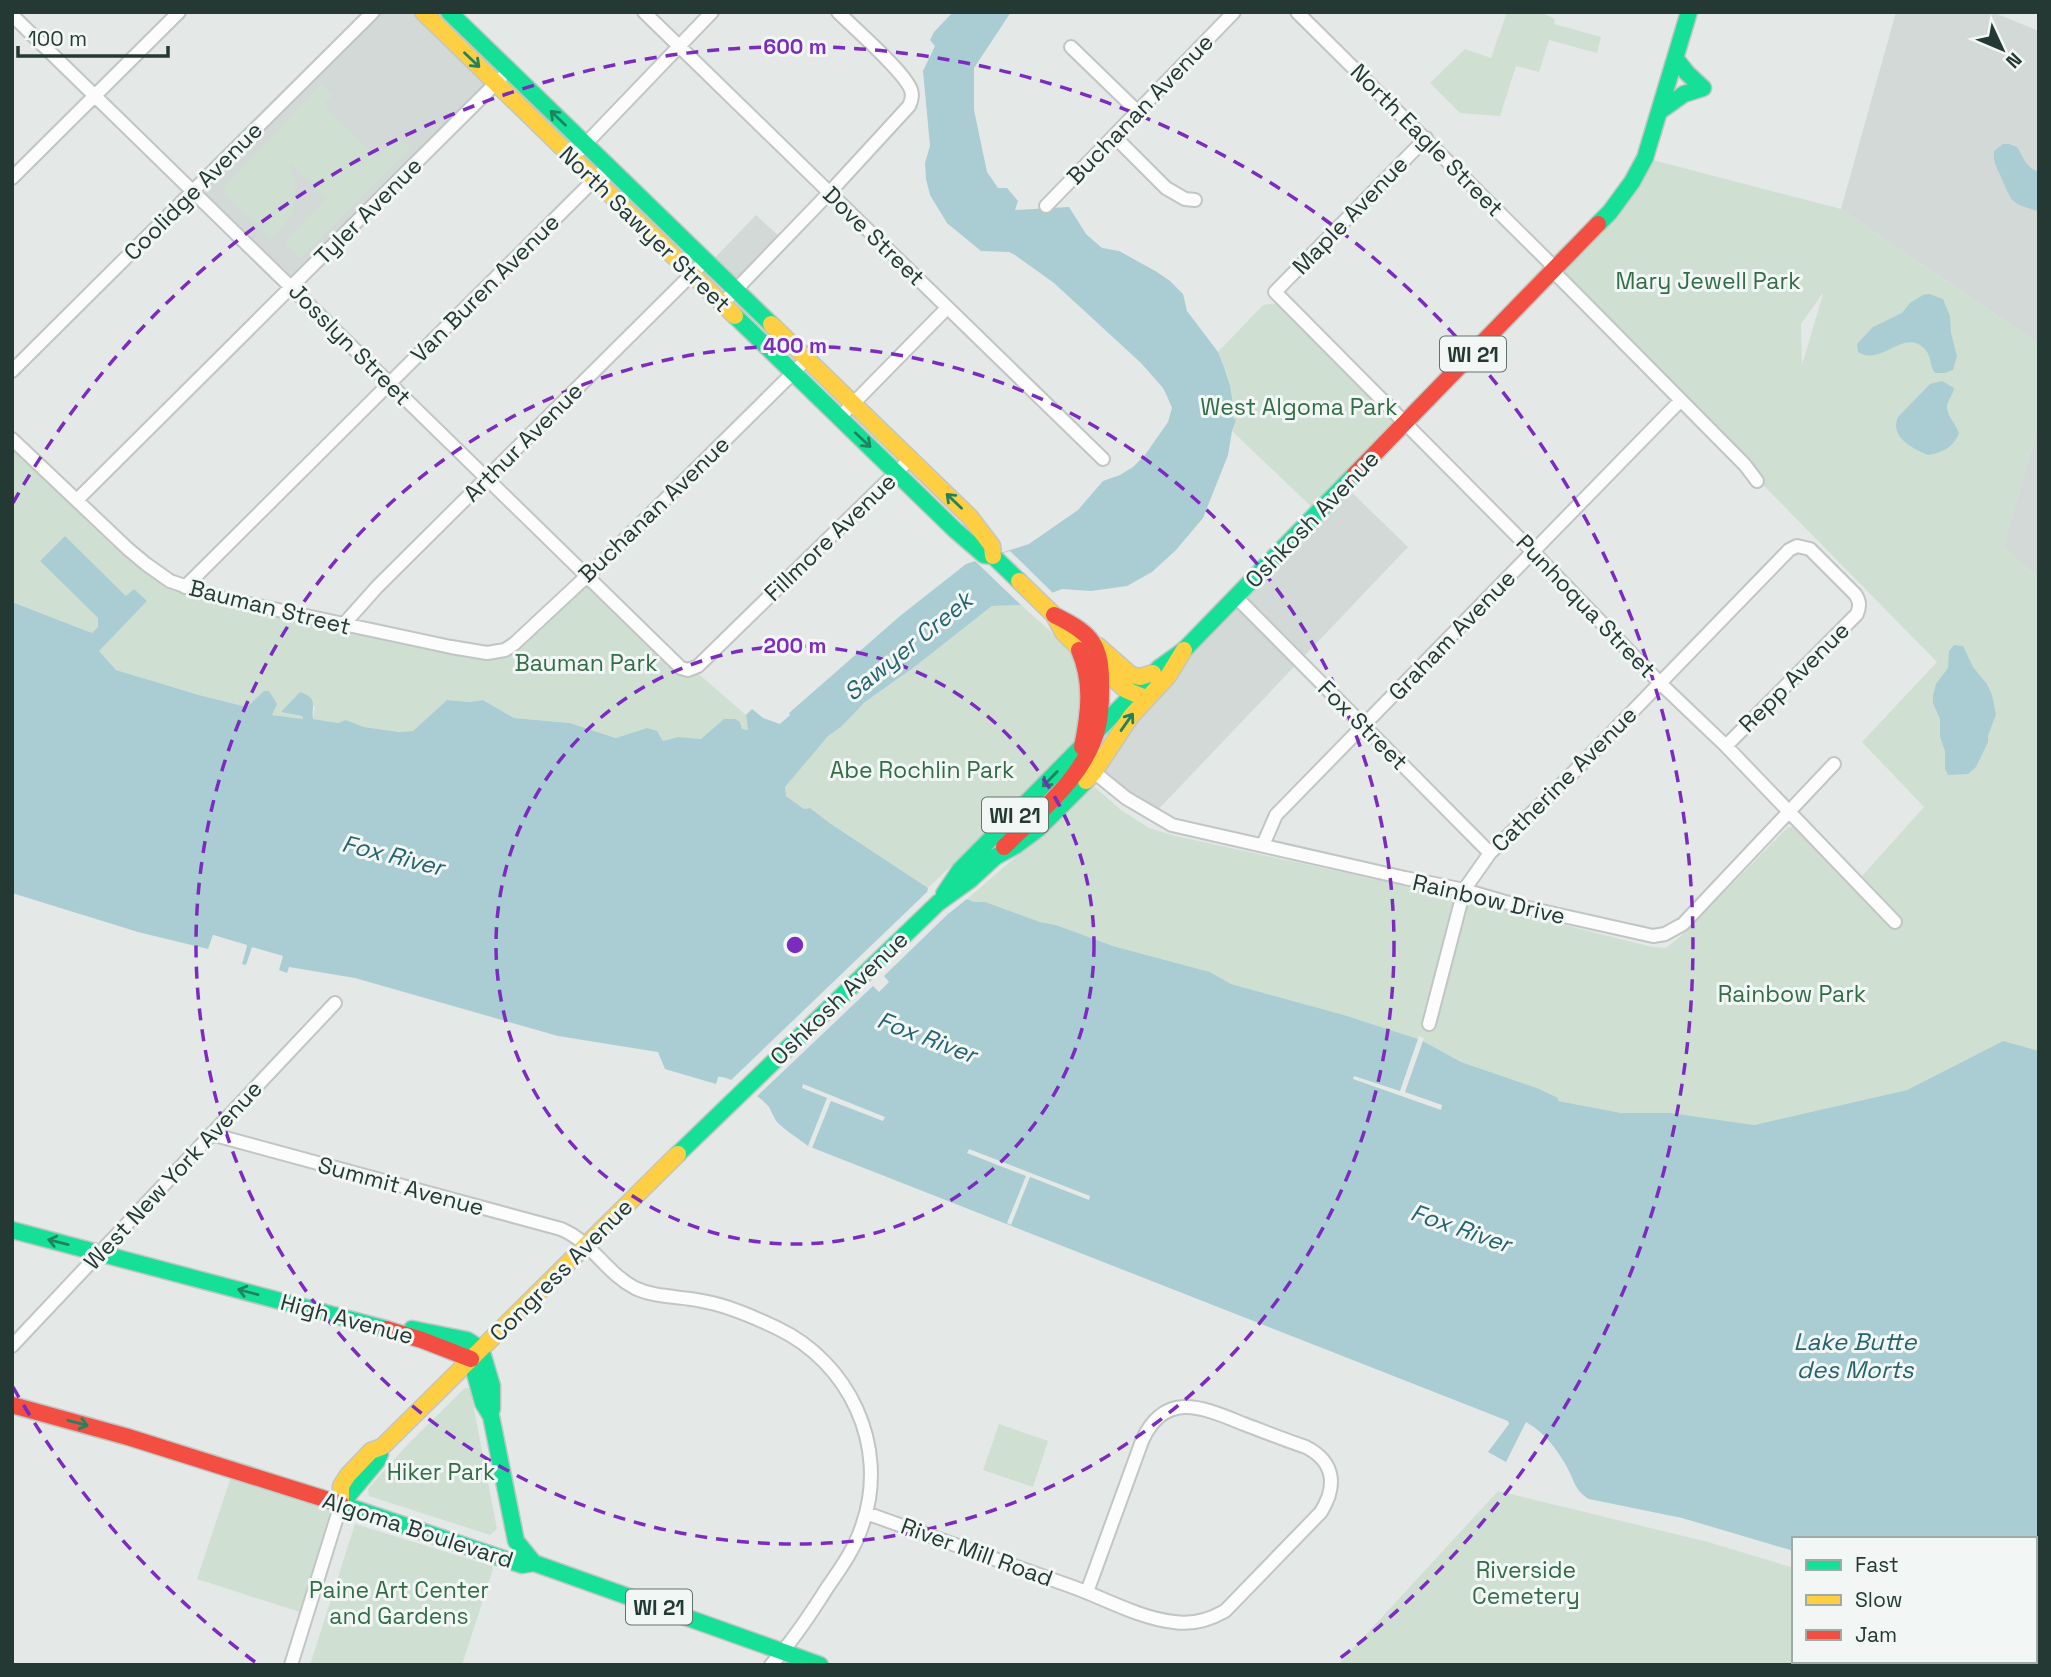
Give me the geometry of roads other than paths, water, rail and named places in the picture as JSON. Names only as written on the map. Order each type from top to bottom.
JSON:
[{"type":"main road","name":"North Sawyer Street","points":[[423,12],[955,530],[984,555],[993,556],[1054,615],[1073,624],[1131,675],[1140,677],[1153,673]]},
{"type":"main road","name":"North Sawyer Street","points":[[449,12],[806,360],[911,458],[970,517],[992,546],[993,556]]},
{"type":"main road","name":"Oshkosh Avenue","points":[[740,1093],[938,903],[970,880],[995,857],[1038,829],[1077,791],[1094,772],[1131,716],[1153,673],[1184,650],[1610,212],[1632,183],[1645,158],[1689,12]]},
{"type":"main road","points":[[1660,111],[1684,94],[1703,88],[1686,73],[1676,59]]},
{"type":"main road","name":"North Sawyer Street","points":[[1054,615],[1063,632],[1076,645],[1126,690],[1141,695]]},
{"type":"main road","points":[[995,857],[1077,772],[1088,755],[1100,720],[1102,668],[1100,655],[1093,641]]},
{"type":"main road","points":[[1076,645],[1087,667],[1086,731],[1082,747]]},
{"type":"main road","name":"Oshkosh Avenue","points":[[938,903],[960,870],[1097,731],[1168,676],[1184,650]]},
{"type":"main road","name":"Congress Avenue","points":[[341,1504],[341,1486],[371,1451],[382,1447],[740,1093]]},
{"type":"main road","name":"High Avenue","points":[[12,1230],[476,1354]]},
{"type":"main road","points":[[476,1354],[483,1403],[491,1416],[513,1528],[520,1547],[534,1563]]},
{"type":"main road","name":"Algoma Boulevard","points":[[12,1405],[128,1437],[522,1565],[534,1563],[820,1665]]},
{"type":"main road","points":[[477,1550],[500,1543],[513,1528]]},
{"type":"street","points":[[12,178],[179,12]]},
{"type":"street","name":"Coolidge Avenue","points":[[12,371],[373,12]]},
{"type":"street","name":"Dove Street","points":[[644,12],[1103,459]]},
{"type":"street","points":[[572,158],[712,12]]},
{"type":"street","points":[[722,304],[909,106],[912,97],[910,86],[838,12]]},
{"type":"street","name":"Buchanan Avenue","points":[[1046,206],[1234,12]]},
{"type":"street","name":"North Eagle Street","points":[[1297,12],[1426,138],[1758,481]]},
{"type":"street","name":"Josslyn Street","points":[[12,15],[586,576],[681,668],[688,670]]},
{"type":"street","points":[[1071,47],[1137,111]]},
{"type":"street","name":"Tyler Avenue","points":[[77,500],[509,70]]},
{"type":"street","points":[[1114,136],[1166,188],[1185,200],[1195,200]]},
{"type":"street","name":"Maple Avenue","points":[[1275,292],[1426,138]]},
{"type":"street","name":"Van Buren Avenue","points":[[185,587],[607,167]]},
{"type":"street","name":"Arthur Avenue","points":[[344,624],[377,587],[705,261]]},
{"type":"street","name":"Punhoqua Street","points":[[1275,292],[1726,746],[1895,922]]},
{"type":"street","points":[[839,418],[947,308]]},
{"type":"street","name":"Buchanan Avenue","points":[[498,652],[514,644],[586,576],[806,360]]},
{"type":"street","name":"Graham Avenue","points":[[1263,845],[1276,815],[1680,401]]},
{"type":"street","name":"Bauman Street","points":[[12,439],[162,577],[217,597],[451,648],[498,652]]},
{"type":"street","name":"Fillmore Avenue","points":[[688,670],[698,666],[911,458]]},
{"type":"street","name":"Catherine Avenue","points":[[1429,1024],[1464,890],[1490,853],[1564,782],[1789,550],[1804,546],[1815,552],[1856,594],[1860,605]]},
{"type":"street","name":"Fox Street","points":[[1236,597],[1490,853]]},
{"type":"street","name":"Repp Avenue","points":[[1726,746],[1857,614],[1860,605]]},
{"type":"street","name":"Rainbow Drive","points":[[1094,772],[1126,798],[1172,825],[1464,890],[1511,904],[1645,935],[1665,934],[1683,924],[1834,764]]},
{"type":"street","name":"West New York Avenue","points":[[12,1346],[335,1003]]},
{"type":"street","name":"Summit Avenue","points":[[211,1134],[561,1229],[574,1234],[587,1244],[622,1279],[634,1287],[660,1296],[707,1301],[738,1312],[794,1337],[823,1359],[841,1381],[861,1416],[870,1456],[870,1494],[854,1546],[795,1638],[771,1665]]},
{"type":"street","name":"River Mill Road","points":[[866,1513],[1144,1615],[1193,1623],[1219,1615],[1240,1598],[1321,1512],[1330,1494],[1331,1485],[1325,1464],[1306,1447],[1206,1409],[1188,1406],[1165,1412],[1152,1424],[1142,1441],[1087,1592]]},
{"type":"street","name":"Congress Avenue","points":[[290,1665],[341,1504]]},
{"type":"water","points":[[953,12],[1011,12],[974,68],[974,110],[987,172],[998,188],[1007,188],[1018,201],[1015,210],[1069,207],[1086,234],[1102,248],[1119,251],[1170,281],[1183,294],[1187,311],[1218,352],[1230,385],[1233,418],[1236,420],[1228,455],[1203,518],[1176,550],[1152,572],[1127,586],[1091,591],[1062,589],[1021,605],[992,606],[865,702],[841,727],[828,736],[785,787],[786,796],[804,809],[810,808],[928,888],[927,893],[948,914],[967,899],[985,902],[1113,946],[1210,972],[1231,984],[1344,1015],[1421,1040],[1461,1062],[1537,1088],[1558,1098],[1558,1101],[1621,1113],[1671,1113],[1754,1125],[1907,1090],[2003,1041],[2039,1051],[2039,1624],[2037,1537],[1792,1537],[1792,1550],[1682,1518],[1589,1499],[1578,1489],[1550,1442],[1526,1422],[1506,1462],[1488,1452],[1509,1424],[1508,1421],[808,1146],[777,1122],[769,1107],[759,1098],[730,1079],[718,1077],[716,1084],[665,1069],[658,1052],[558,1036],[355,978],[289,967],[287,973],[279,970],[283,956],[252,947],[246,965],[242,964],[247,946],[213,935],[208,949],[138,932],[12,893],[12,602],[92,633],[98,627],[98,618],[40,561],[65,536],[126,596],[134,589],[147,601],[99,651],[116,670],[247,707],[264,691],[269,691],[277,704],[272,715],[303,719],[302,716],[281,712],[300,692],[312,700],[313,719],[338,723],[346,720],[364,727],[399,732],[413,731],[447,700],[483,700],[514,718],[570,723],[616,738],[647,728],[657,731],[663,741],[678,737],[701,739],[724,719],[735,719],[740,722],[742,729],[748,730],[746,715],[752,709],[763,718],[780,724],[789,713],[900,616],[966,564],[1029,544],[1078,510],[1103,481],[1133,467],[1145,455],[1168,422],[1172,408],[1163,388],[1141,363],[1054,283],[1009,252],[981,251],[947,223],[930,195],[925,163],[930,146],[923,71],[935,46],[930,40]]},
{"type":"water","points":[[2003,144],[2017,147],[2028,165],[2039,172],[2039,211],[2018,204],[2008,193],[1994,159],[1994,151]]},
{"type":"water","points":[[1929,294],[1943,299],[1950,316],[1957,356],[1953,370],[1935,373],[1927,351],[1916,343],[1900,344],[1875,355],[1858,352],[1857,344],[1873,327],[1902,313],[1910,303]]},
{"type":"water","points":[[1942,381],[1954,388],[1947,409],[1959,433],[1947,448],[1928,455],[1904,441],[1896,424],[1898,417],[1930,384]]},
{"type":"water","points":[[1954,645],[1963,646],[1973,667],[1987,684],[1996,714],[1988,742],[1976,767],[1968,774],[1948,775],[1940,737],[1940,719],[1933,696],[1936,684],[1948,668],[1949,651]]},
{"type":"park label","name":"Mary Jewell Park","points":[[1708,281]]},
{"type":"park label","name":"West Algoma Park","points":[[1299,407]]},
{"type":"park label","name":"Bauman Park","points":[[586,663]]},
{"type":"park label","name":"Abe Rochlin Park","points":[[922,770]]},
{"type":"park label","name":"Rainbow Park","points":[[1792,994]]},
{"type":"park label","name":"Hiker Park","points":[[441,1472]]},
{"type":"park label","name":"Riverside Cemetery","points":[[1526,1583]]},
{"type":"park label","name":"Paine Art Center and Gardens","points":[[399,1603]]},
{"type":"water label","name":"Sawyer Creek","points":[[908,646]]},
{"type":"water label","name":"Fox River","points":[[393,855]]},
{"type":"water label","name":"Fox River","points":[[927,1037]]},
{"type":"water label","name":"Fox River","points":[[1461,1228]]},
{"type":"water label","name":"Lake Butte des Morts","points":[[1855,1355]]}]
